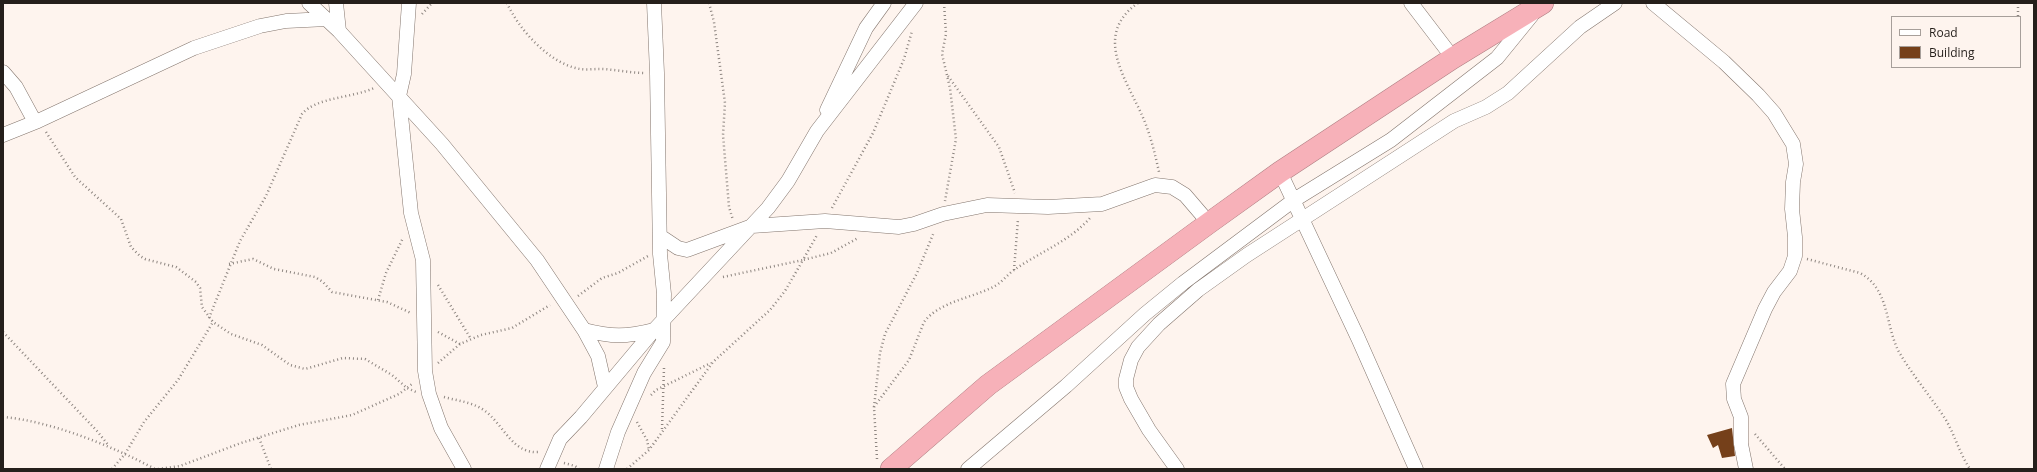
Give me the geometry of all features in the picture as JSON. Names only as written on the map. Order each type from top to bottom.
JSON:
[{"type":"highway","points":[[884,465],[988,385],[1280,172],[1453,58],[1540,4]]},
{"type":"street","points":[[309,3],[339,31],[442,144],[533,254],[584,330],[598,356],[606,387]]},
{"type":"street","points":[[336,3],[339,31]]},
{"type":"street","points":[[409,3],[404,74],[399,96],[411,213],[424,260],[426,371],[429,394],[441,428],[464,469]]},
{"type":"street","points":[[606,469],[615,439],[644,373],[663,342],[658,325],[664,294],[660,254],[657,73],[654,3]]},
{"type":"street","points":[[547,469],[560,439],[658,325],[752,226],[788,181],[817,131],[866,28],[884,3]]},
{"type":"street","points":[[817,131],[916,3]]},
{"type":"street","points":[[1411,3],[1453,58]]},
{"type":"street","points":[[1177,469],[1149,430],[1131,399],[1126,387],[1126,378],[1131,360],[1143,341],[1198,290],[1303,219],[1454,121],[1486,107],[1508,93],[1580,27],[1615,3]]},
{"type":"street","points":[[1653,3],[1724,62],[1758,95],[1774,113],[1793,144],[1796,164],[1792,182],[1792,209],[1796,237],[1795,256],[1790,271],[1774,292],[1765,308],[1739,369],[1733,391],[1741,417],[1741,444],[1746,469]]},
{"type":"street","points":[[968,469],[1066,386],[1145,314],[1294,200],[1391,140],[1497,58],[1540,4]]},
{"type":"street","points":[[3,135],[37,122],[194,48],[260,26],[286,21],[327,19]]},
{"type":"street","points":[[3,72],[16,87],[37,122]]},
{"type":"street","points":[[1280,172],[1303,219],[1416,469]]},
{"type":"street","points":[[660,236],[678,248],[688,250],[752,226],[825,221],[899,227],[943,214],[987,205],[1071,207],[1102,204],[1149,187],[1162,185],[1172,187],[1185,194],[1209,223]]},
{"type":"street","points":[[584,330],[614,337],[637,334],[658,325]]},
{"type":"path","points":[[507,3],[521,29],[539,46],[564,64],[581,70],[598,69],[631,73],[657,73]]},
{"type":"path","points":[[709,3],[714,22],[726,103],[723,135],[729,207],[736,231]]},
{"type":"path","points":[[884,465],[874,407],[880,353],[885,334],[917,273],[925,251],[943,214],[956,139],[953,107],[942,54],[946,34],[944,3]]},
{"type":"path","points":[[1138,3],[1124,16],[1117,28],[1114,40],[1122,77],[1137,105],[1153,145],[1162,185]]},
{"type":"path","points":[[2018,3],[2018,16]]},
{"type":"path","points":[[626,469],[649,450],[713,362],[770,310],[785,291],[873,133],[904,59],[913,30]]},
{"type":"path","points":[[946,74],[999,147],[1020,206],[1014,271]]},
{"type":"path","points":[[209,318],[229,264],[240,240],[266,196],[298,123],[307,108],[313,104],[366,92],[385,83]]},
{"type":"path","points":[[37,122],[75,177],[121,219],[131,247],[145,260],[176,267],[196,282],[200,288],[202,307],[212,322],[231,334],[262,345],[290,365],[305,369],[343,358],[365,359],[392,375],[407,388],[416,392],[477,406],[486,412],[523,450],[532,452],[556,450]]},
{"type":"path","points":[[874,407],[909,360],[924,322],[928,317],[943,307],[996,285],[1014,271],[1086,223],[1102,204]]},
{"type":"path","points":[[378,300],[386,272],[401,242],[411,213]]},
{"type":"path","points":[[697,283],[831,253],[843,248],[879,225]]},
{"type":"path","points":[[426,371],[460,344],[481,335],[512,328],[564,301],[602,278],[623,270],[645,257],[660,254]]},
{"type":"path","points":[[1795,256],[1860,273],[1867,277],[1877,289],[1886,308],[1892,334],[1899,352],[1947,422],[1961,455],[1970,469]]},
{"type":"path","points":[[229,264],[253,259],[274,269],[315,277],[323,282],[332,292],[346,296],[378,300],[396,305],[460,344]]},
{"type":"path","points":[[424,260],[471,339]]},
{"type":"path","points":[[112,469],[125,454],[144,422],[178,380],[212,322]]},
{"type":"path","points":[[3,332],[97,431],[110,447]]},
{"type":"path","points":[[662,431],[664,387],[663,342]]},
{"type":"path","points":[[664,387],[713,362]]},
{"type":"path","points":[[158,469],[180,466],[299,425],[352,415],[399,394],[407,388]]},
{"type":"path","points":[[628,409],[642,430],[649,450]]},
{"type":"path","points":[[3,417],[32,420],[110,447],[155,469]]},
{"type":"path","points":[[1741,417],[1785,469]]},
{"type":"path","points":[[259,438],[271,469]]},
{"type":"building","points":[[1732,428],[1735,456],[1722,458],[1718,445],[1713,448],[1707,435]]}]
